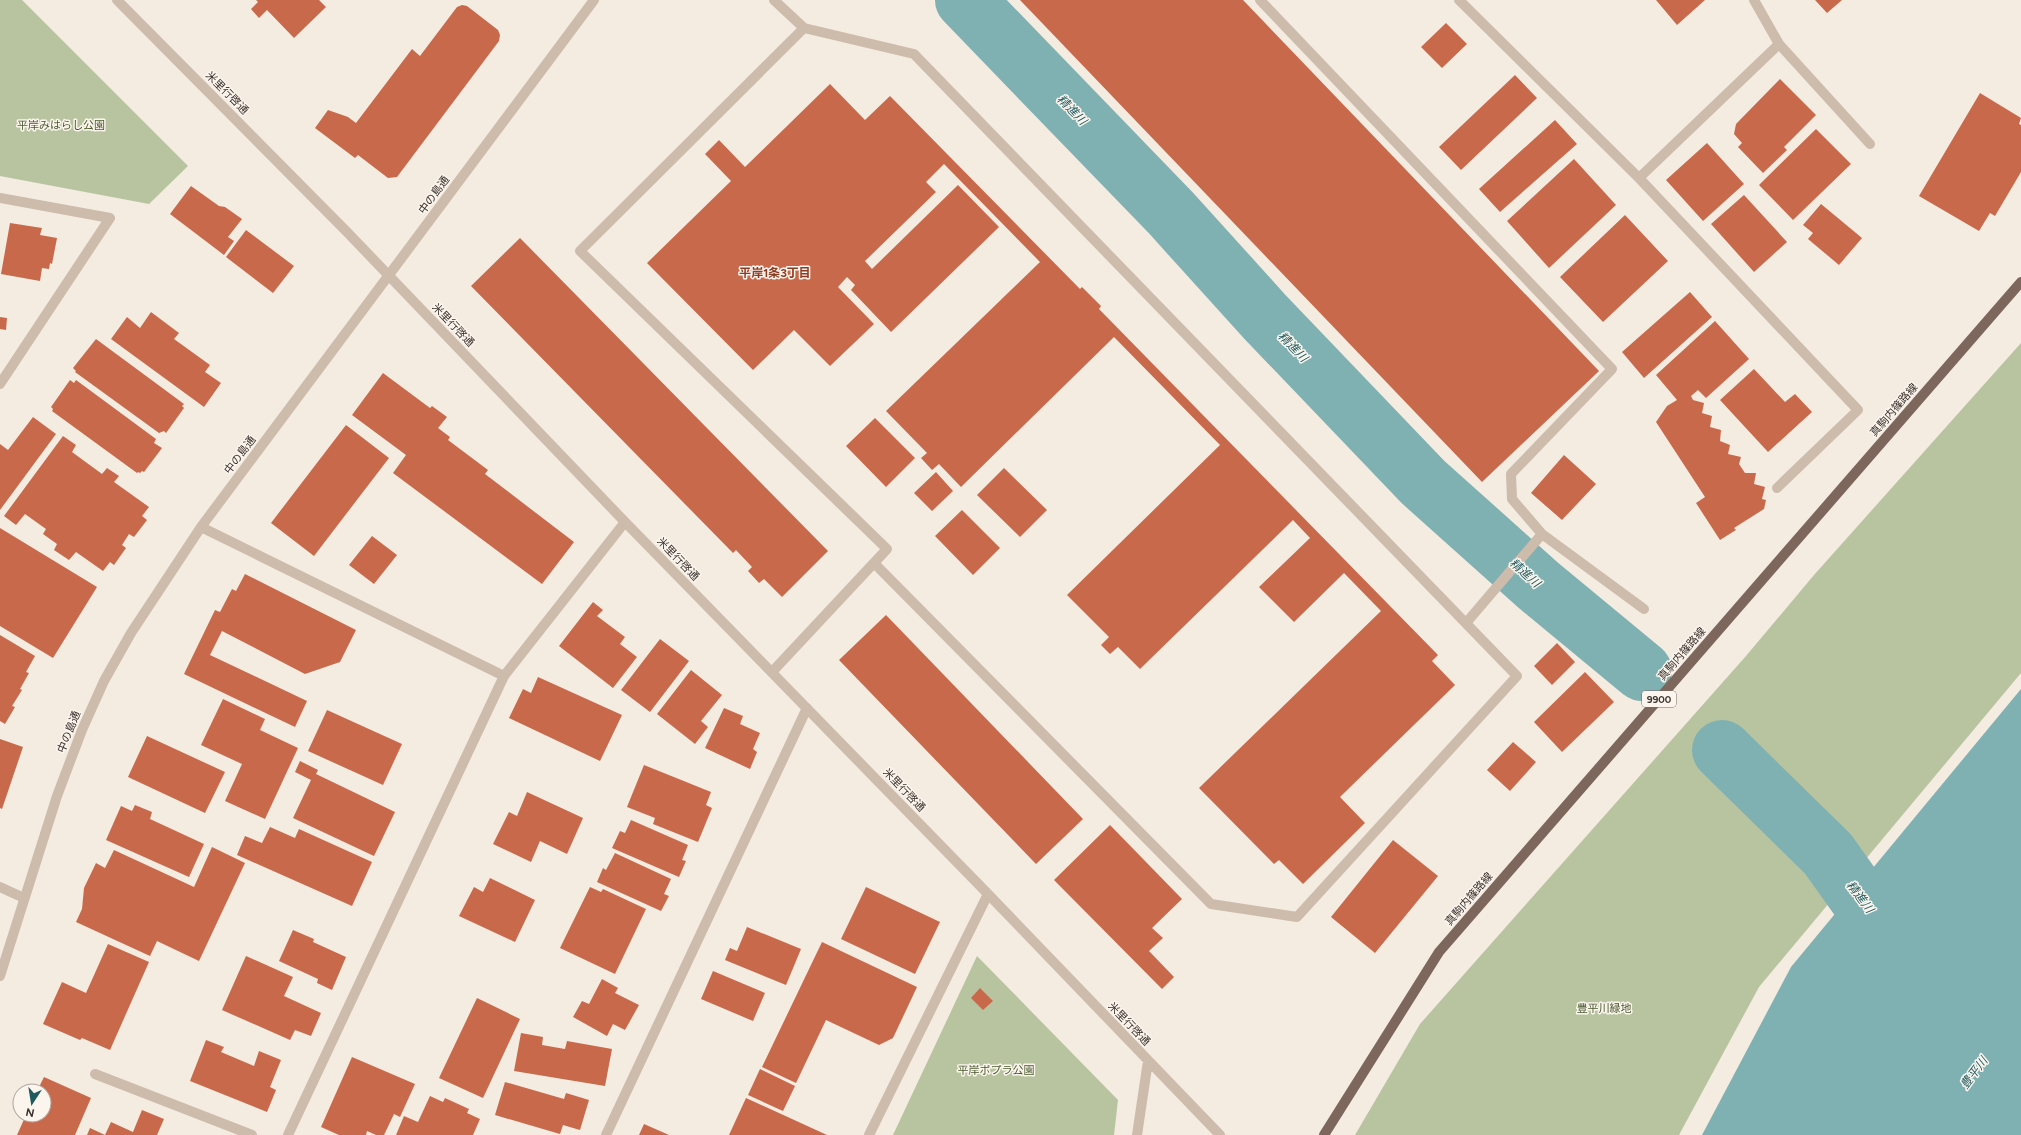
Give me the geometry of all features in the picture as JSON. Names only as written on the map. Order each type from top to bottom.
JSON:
[{"type":"main road","name":"真駒内篠路線","points":[[1324,1135],[1439,952],[2021,282]]},
{"type":"street","name":"米里行啓通","points":[[117,0],[348,233],[625,522],[988,894],[1220,1135]]},
{"type":"street","name":"中の島通","points":[[0,976],[3,955],[24,898],[56,796],[82,730],[104,681],[131,633],[201,526],[594,0]]},
{"type":"street","points":[[774,0],[804,28],[914,54],[1517,676],[1297,917],[1211,904],[874,563]]},
{"type":"street","points":[[1260,0],[1612,369],[1511,474],[1512,499],[1542,534],[1644,609]]},
{"type":"street","points":[[1459,0],[1639,178],[1858,410],[1777,488]]},
{"type":"street","points":[[1754,0],[1779,44],[1870,144]]},
{"type":"street","points":[[772,672],[887,549],[580,251],[804,28]]},
{"type":"street","points":[[1639,178],[1779,44]]},
{"type":"street","points":[[0,198],[110,218],[0,384]]},
{"type":"street","points":[[288,1135],[504,676],[625,522]]},
{"type":"street","points":[[201,526],[504,676]]},
{"type":"street","points":[[1466,623],[1542,534]]},
{"type":"street","points":[[606,1135],[807,708]]},
{"type":"street","points":[[0,887],[24,898]]},
{"type":"street","points":[[869,1135],[988,894]]},
{"type":"street","points":[[1137,1135],[1148,1061]]},
{"type":"street","points":[[95,1074],[252,1135]]},
{"type":"green space","name":"平岸みはらし公園","points":[[0,0],[22,0],[188,166],[149,204],[0,176]]},
{"type":"green space","name":"豊平川緑地","points":[[2021,343],[2021,673],[1759,987],[1679,1135],[1355,1135],[1420,1024],[1746,656],[1814,575]]},
{"type":"green space","name":"平岸ポプラ公園","points":[[977,956],[1118,1100],[1114,1135],[893,1135]]},
{"type":"water","name":"豊平川","points":[[2021,689],[2021,1135],[1702,1135],[1791,967]]},
{"type":"building","points":[[256,0],[319,0],[326,7],[294,38],[267,10],[259,18],[251,9],[258,2]]},
{"type":"building","points":[[1020,0],[1243,0],[1599,371],[1482,482]]},
{"type":"building","points":[[1656,0],[1705,0],[1677,25]]},
{"type":"building","points":[[1815,0],[1842,0],[1827,13]]},
{"type":"building","points":[[462,5],[467,6],[498,30],[500,35],[499,41],[397,177],[388,178],[358,155],[355,158],[315,128],[328,110],[348,117],[356,123],[412,49],[420,56],[457,7]]},
{"type":"building","points":[[1446,23],[1467,44],[1442,68],[1421,47]]},
{"type":"building","points":[[1515,75],[1537,98],[1461,170],[1439,147]]},
{"type":"building","points":[[1780,79],[1816,115],[1784,147],[1787,150],[1763,173],[1738,147],[1742,143],[1734,134],[1736,124]]},
{"type":"building","points":[[830,84],[865,120],[890,96],[1080,289],[1082,287],[1101,306],[1099,309],[1438,655],[1432,661],[1455,685],[1340,797],[1365,823],[1303,884],[1279,860],[1274,864],[1199,788],[1381,611],[1344,573],[1294,622],[1259,587],[1310,538],[1293,520],[1140,669],[1118,647],[1110,654],[1101,645],[1109,637],[1067,595],[1220,445],[1114,337],[961,487],[939,464],[932,470],[921,458],[927,453],[886,411],[1040,262],[944,164],[926,182],[936,192],[865,261],[872,269],[958,185],[999,227],[891,332],[851,290],[855,285],[847,277],[838,287],[874,324],[830,366],[794,330],[753,370],[647,263],[731,181],[705,154],[719,140],[745,167]]},
{"type":"building","points":[[1980,93],[2021,118],[2019,124],[2021,125],[2021,172],[1995,216],[1990,213],[1979,231],[1919,196]]},
{"type":"building","points":[[1555,120],[1577,144],[1500,212],[1479,189]]},
{"type":"building","points":[[1816,129],[1851,164],[1793,220],[1759,185]]},
{"type":"building","points":[[1707,143],[1744,184],[1703,221],[1666,180]]},
{"type":"building","points":[[1574,159],[1616,205],[1549,268],[1507,221]]},
{"type":"building","points":[[191,186],[219,206],[225,207],[242,219],[228,237],[234,241],[224,255],[170,214]]},
{"type":"building","points":[[1744,195],[1787,242],[1754,272],[1711,224]]},
{"type":"building","points":[[1821,204],[1862,238],[1839,265],[1808,239],[1813,233],[1803,225]]},
{"type":"building","points":[[1625,215],[1668,261],[1603,322],[1560,277]]},
{"type":"building","points":[[10,223],[42,228],[40,235],[57,238],[52,264],[50,263],[49,269],[42,268],[40,281],[1,274]]},
{"type":"building","points":[[246,230],[294,266],[273,293],[226,257]]},
{"type":"building","points":[[520,238],[828,551],[782,597],[764,579],[759,583],[748,571],[752,567],[736,550],[733,553],[471,286]]},
{"type":"building","points":[[1690,292],[1712,317],[1644,378],[1622,352]]},
{"type":"building","points":[[151,312],[179,333],[174,339],[210,365],[205,372],[221,383],[204,407],[111,339],[127,317],[140,328]]},
{"type":"building","points":[[0,317],[7,318],[6,330],[0,329]]},
{"type":"building","points":[[1715,321],[1749,359],[1706,398],[1698,390],[1691,396],[1693,400],[1704,403],[1702,413],[1712,416],[1710,427],[1721,430],[1720,441],[1730,445],[1728,454],[1741,457],[1739,464],[1745,473],[1756,473],[1754,484],[1765,487],[1762,499],[1766,500],[1764,509],[1734,528],[1736,530],[1720,540],[1696,503],[1705,497],[1656,422],[1667,406],[1677,400],[1656,375]]},
{"type":"building","points":[[96,339],[184,404],[182,406],[184,408],[166,433],[164,431],[159,433],[75,372],[76,371],[73,368]]},
{"type":"building","points":[[1754,369],[1785,402],[1795,394],[1812,412],[1768,452],[1720,400]]},
{"type":"building","points":[[383,373],[430,408],[432,406],[447,417],[438,428],[450,437],[448,440],[488,470],[485,474],[574,542],[542,584],[393,473],[406,455],[352,415]]},
{"type":"building","points":[[70,380],[74,383],[76,380],[156,439],[154,443],[162,448],[144,472],[142,471],[137,473],[52,411],[53,409],[51,407]]},
{"type":"building","points":[[33,417],[56,434],[0,510],[0,444],[8,450]]},
{"type":"building","points":[[875,418],[915,458],[886,487],[846,446]]},
{"type":"building","points":[[346,425],[389,458],[314,556],[271,523]]},
{"type":"building","points":[[63,436],[76,445],[72,452],[102,474],[107,468],[119,476],[114,482],[149,507],[142,516],[147,520],[134,537],[129,534],[122,545],[126,548],[114,565],[110,562],[103,571],[76,552],[69,560],[54,550],[57,544],[43,534],[46,529],[25,514],[16,525],[4,516]]},
{"type":"building","points":[[1564,455],[1596,484],[1562,520],[1531,493]]},
{"type":"building","points":[[1004,468],[1047,510],[1020,537],[977,495]]},
{"type":"building","points":[[936,472],[953,491],[932,511],[914,493]]},
{"type":"building","points":[[962,510],[1000,548],[973,575],[935,536]]},
{"type":"building","points":[[0,528],[97,587],[53,658],[0,626]]},
{"type":"building","points":[[372,536],[397,555],[374,584],[349,565]]},
{"type":"building","points":[[245,574],[356,630],[340,662],[305,674],[222,631],[210,655],[307,701],[295,727],[184,674],[215,610],[220,612],[232,589],[236,591]]},
{"type":"building","points":[[593,602],[603,610],[597,616],[625,637],[620,644],[637,657],[613,688],[559,646]]},
{"type":"building","points":[[886,615],[1083,819],[1036,864],[839,660]]},
{"type":"building","points":[[0,635],[35,656],[26,672],[29,673],[20,689],[22,690],[12,706],[15,707],[5,724],[0,721]]},
{"type":"building","points":[[660,639],[689,661],[650,712],[621,690]]},
{"type":"building","points":[[1557,643],[1575,662],[1552,685],[1534,666]]},
{"type":"building","points":[[691,670],[722,695],[701,721],[708,727],[695,744],[657,714]]},
{"type":"building","points":[[1585,672],[1614,702],[1562,752],[1534,722]]},
{"type":"building","points":[[538,677],[622,715],[600,761],[509,718],[523,689],[531,693]]},
{"type":"building","points":[[223,699],[265,719],[260,730],[298,748],[265,819],[225,801],[242,764],[201,745]]},
{"type":"building","points":[[724,708],[743,716],[740,724],[760,733],[753,749],[757,752],[750,769],[705,748]]},
{"type":"building","points":[[327,710],[402,744],[383,785],[308,751]]},
{"type":"building","points":[[147,736],[225,772],[205,813],[128,777]]},
{"type":"building","points":[[0,739],[23,747],[2,809],[0,808]]},
{"type":"building","points":[[1513,742],[1536,762],[1510,791],[1487,770]]},
{"type":"building","points":[[300,761],[318,770],[316,774],[395,812],[374,856],[293,818],[311,780],[295,772]]},
{"type":"building","points":[[644,765],[711,792],[706,805],[712,808],[698,842],[653,824],[655,818],[627,807]]},
{"type":"building","points":[[527,792],[583,818],[567,854],[540,841],[531,862],[493,844],[509,812],[517,816]]},
{"type":"building","points":[[135,805],[152,812],[150,819],[204,844],[189,877],[106,840],[121,806],[132,811]]},
{"type":"building","points":[[631,820],[688,845],[682,860],[686,861],[679,877],[612,848],[620,831],[625,833]]},
{"type":"building","points":[[1110,825],[1182,899],[1152,928],[1163,938],[1149,951],[1174,977],[1162,989],[1054,880]]},
{"type":"building","points":[[270,827],[295,838],[299,829],[372,862],[352,906],[237,855],[245,836],[262,843]]},
{"type":"building","points":[[1393,840],[1438,876],[1375,953],[1331,917]]},
{"type":"building","points":[[212,847],[245,863],[199,961],[157,941],[150,956],[76,922],[82,909],[84,888],[96,863],[105,868],[114,850],[194,887]]},
{"type":"building","points":[[615,853],[671,879],[664,894],[669,896],[661,911],[597,882],[603,868],[606,870]]},
{"type":"building","points":[[490,878],[535,900],[515,942],[459,916],[474,887],[483,892]]},
{"type":"building","points":[[590,887],[601,892],[603,889],[646,909],[615,974],[560,948]]},
{"type":"building","points":[[866,887],[940,922],[915,974],[841,939]]},
{"type":"building","points":[[747,927],[801,949],[786,985],[725,960],[730,948],[737,951]]},
{"type":"building","points":[[293,930],[314,939],[313,942],[346,957],[332,990],[317,983],[318,979],[279,961]]},
{"type":"building","points":[[822,942],[917,987],[893,1038],[879,1045],[826,1020],[796,1083],[762,1067]]},
{"type":"building","points":[[108,944],[149,962],[110,1050],[82,1038],[80,1040],[43,1024],[62,982],[86,993]]},
{"type":"building","points":[[246,956],[293,977],[284,996],[321,1013],[311,1036],[295,1030],[290,1040],[222,1010]]},
{"type":"building","points":[[713,971],[765,993],[753,1021],[701,999]]},
{"type":"building","points":[[602,979],[618,988],[615,993],[639,1005],[625,1030],[613,1024],[607,1036],[573,1017],[582,1001],[589,1004]]},
{"type":"building","points":[[980,988],[993,1001],[983,1010],[971,998]]},
{"type":"building","points":[[477,998],[520,1019],[483,1098],[439,1078]]},
{"type":"building","points":[[521,1033],[543,1037],[542,1045],[565,1049],[567,1041],[612,1049],[605,1086],[514,1071]]},
{"type":"building","points":[[206,1040],[224,1047],[221,1052],[254,1066],[259,1051],[281,1060],[270,1087],[276,1090],[267,1112],[190,1081]]},
{"type":"building","points":[[352,1057],[415,1084],[400,1117],[394,1114],[384,1135],[376,1135],[367,1131],[366,1135],[339,1135],[321,1127]]},
{"type":"building","points":[[760,1069],[795,1086],[783,1111],[748,1095]]},
{"type":"building","points":[[44,1077],[91,1098],[75,1135],[17,1135],[22,1123],[52,1123],[52,1083],[41,1083]]},
{"type":"building","points":[[505,1082],[564,1099],[566,1093],[589,1100],[580,1130],[563,1125],[560,1134],[495,1115]]},
{"type":"building","points":[[430,1096],[443,1102],[445,1098],[469,1109],[467,1113],[480,1119],[473,1135],[396,1135],[404,1116],[418,1122]]},
{"type":"building","points":[[746,1098],[827,1135],[729,1135]]},
{"type":"building","points":[[142,1110],[164,1119],[157,1135],[105,1135],[111,1122],[133,1132]]},
{"type":"building","points":[[644,1124],[669,1135],[639,1135]]},
{"type":"building","points":[[90,1128],[105,1135],[87,1135]]},
{"type":"waterway","name":"精進川","points":[[965,0],[1171,213],[1265,317],[1423,482],[1538,585],[1642,671]]},
{"type":"waterway","name":"精進川","points":[[1722,750],[1828,854],[1865,906],[1908,952]]},
{"type":"district","name":"平岸1条3丁目","points":[[775,273]]}]
